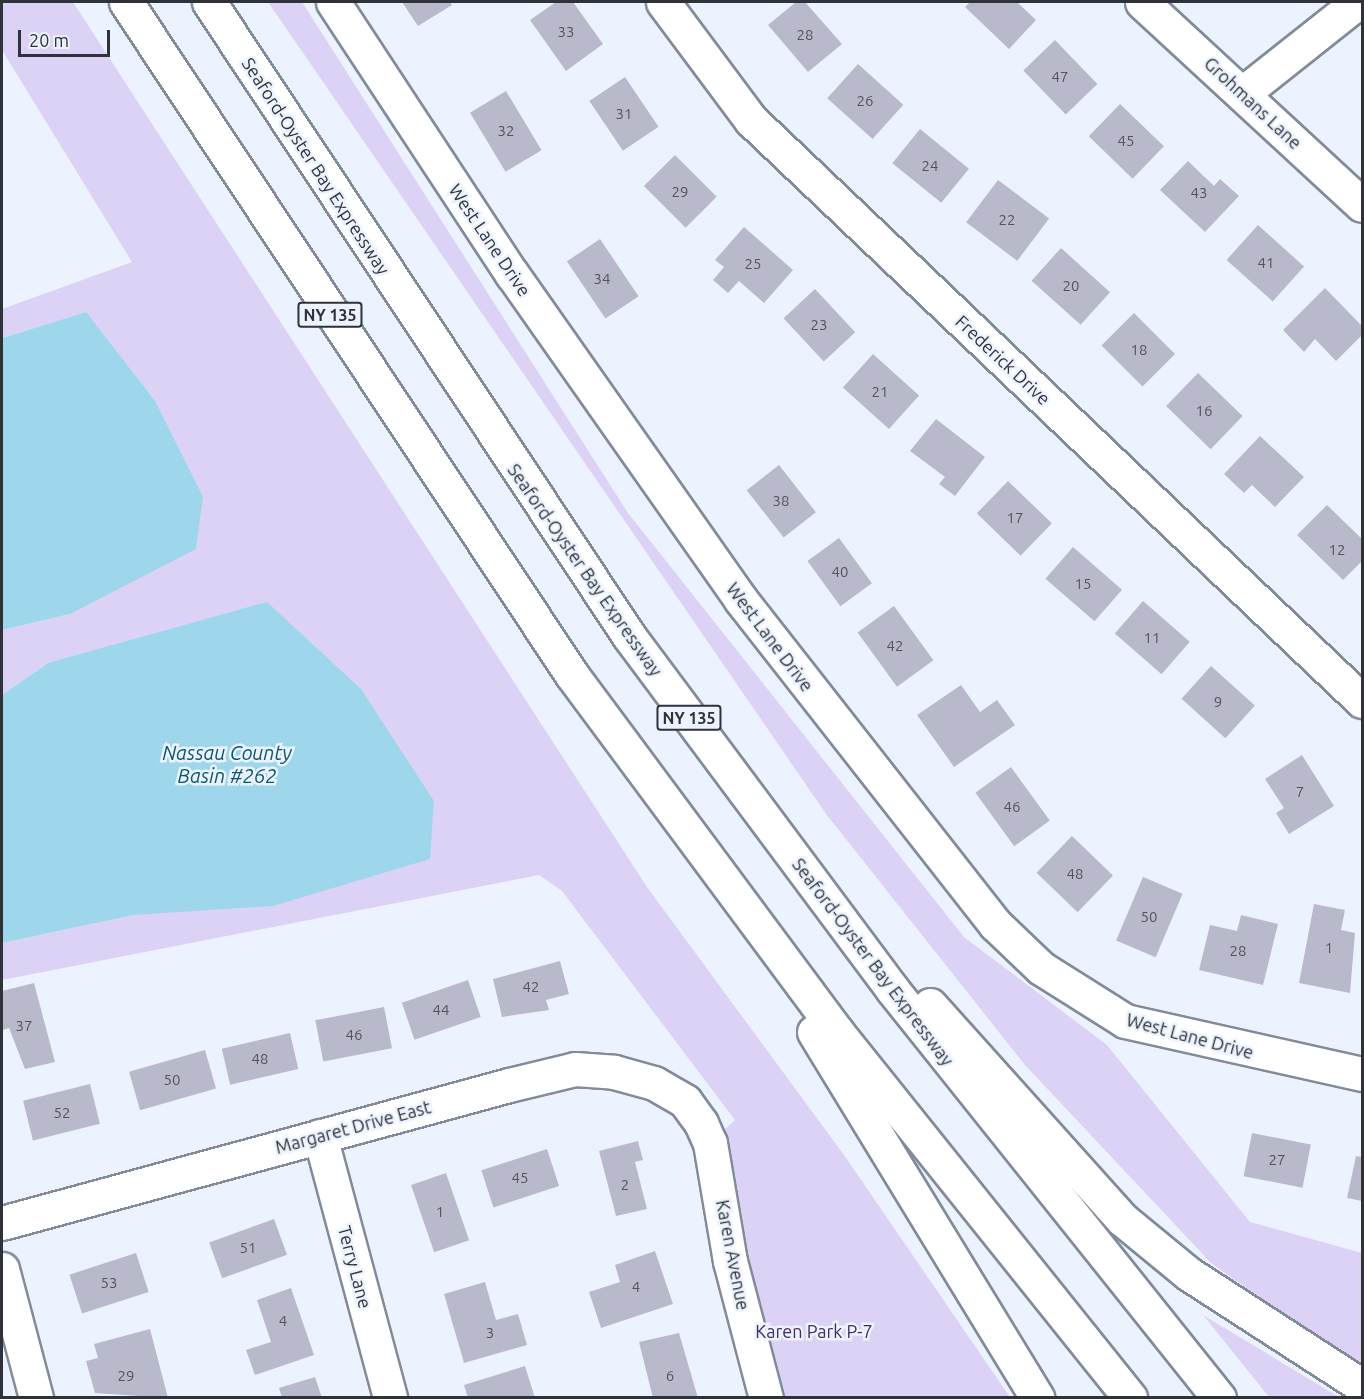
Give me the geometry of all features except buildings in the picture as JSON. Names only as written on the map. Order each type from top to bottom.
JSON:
[{"type":"main road","name":"NY 135","points":[[126,2],[447,493],[707,860],[969,1200],[1130,1398]]},
{"type":"main road","name":"Seaford-Oyster Bay Expressway","points":[[209,2],[505,454],[763,818],[1031,1166],[1219,1398]]},
{"type":"main road","name":"West Lane Drive","points":[[333,2],[512,274],[741,600],[995,924],[1041,968],[1125,1021],[1362,1074]]},
{"type":"main road","name":"Frederick Drive","points":[[663,2],[751,120],[1362,702]]},
{"type":"main road","name":"Grohmans Lane","points":[[1142,2],[1362,205]]},
{"type":"main road","points":[[1243,93],[1358,2]]},
{"type":"main road","points":[[763,818],[1122,1218],[1189,1274],[1362,1386]]},
{"type":"main road","points":[[707,860],[1037,1398]]},
{"type":"main road","name":"Margaret Drive East","points":[[2,1223],[575,1069],[654,1083],[685,1101],[695,1115]]},
{"type":"main road","name":"Karen Avenue","points":[[695,1115],[710,1143],[730,1261],[766,1398]]},
{"type":"main road","name":"Terry Lane","points":[[321,1136],[390,1398]]},
{"type":"main road","points":[[2,1269],[36,1398]]},
{"type":"green space","name":"Karen Park P-7","points":[[2,2],[73,2],[647,887],[844,1155],[1010,1397],[766,1397],[710,1143],[735,1120],[562,891],[539,875],[2,980],[2,943],[134,915],[48,663],[2,695],[2,630],[70,614],[86,312],[2,338],[2,309],[132,262],[2,50]]},
{"type":"green space","points":[[268,2],[302,2],[628,513],[964,937],[1107,1045],[1250,1222],[1362,1253],[1362,1370],[1211,1263],[1025,1065],[826,814]]},
{"type":"green space","points":[[1203,1315],[1339,1397],[1269,1397]]},
{"type":"water","points":[[86,312],[155,401],[203,497],[196,549],[70,614],[2,630],[2,338]]},
{"type":"water","name":"Nassau County Basin #262","points":[[267,602],[361,689],[434,801],[430,859],[273,906],[134,915],[2,943],[2,695],[48,663]]}]
